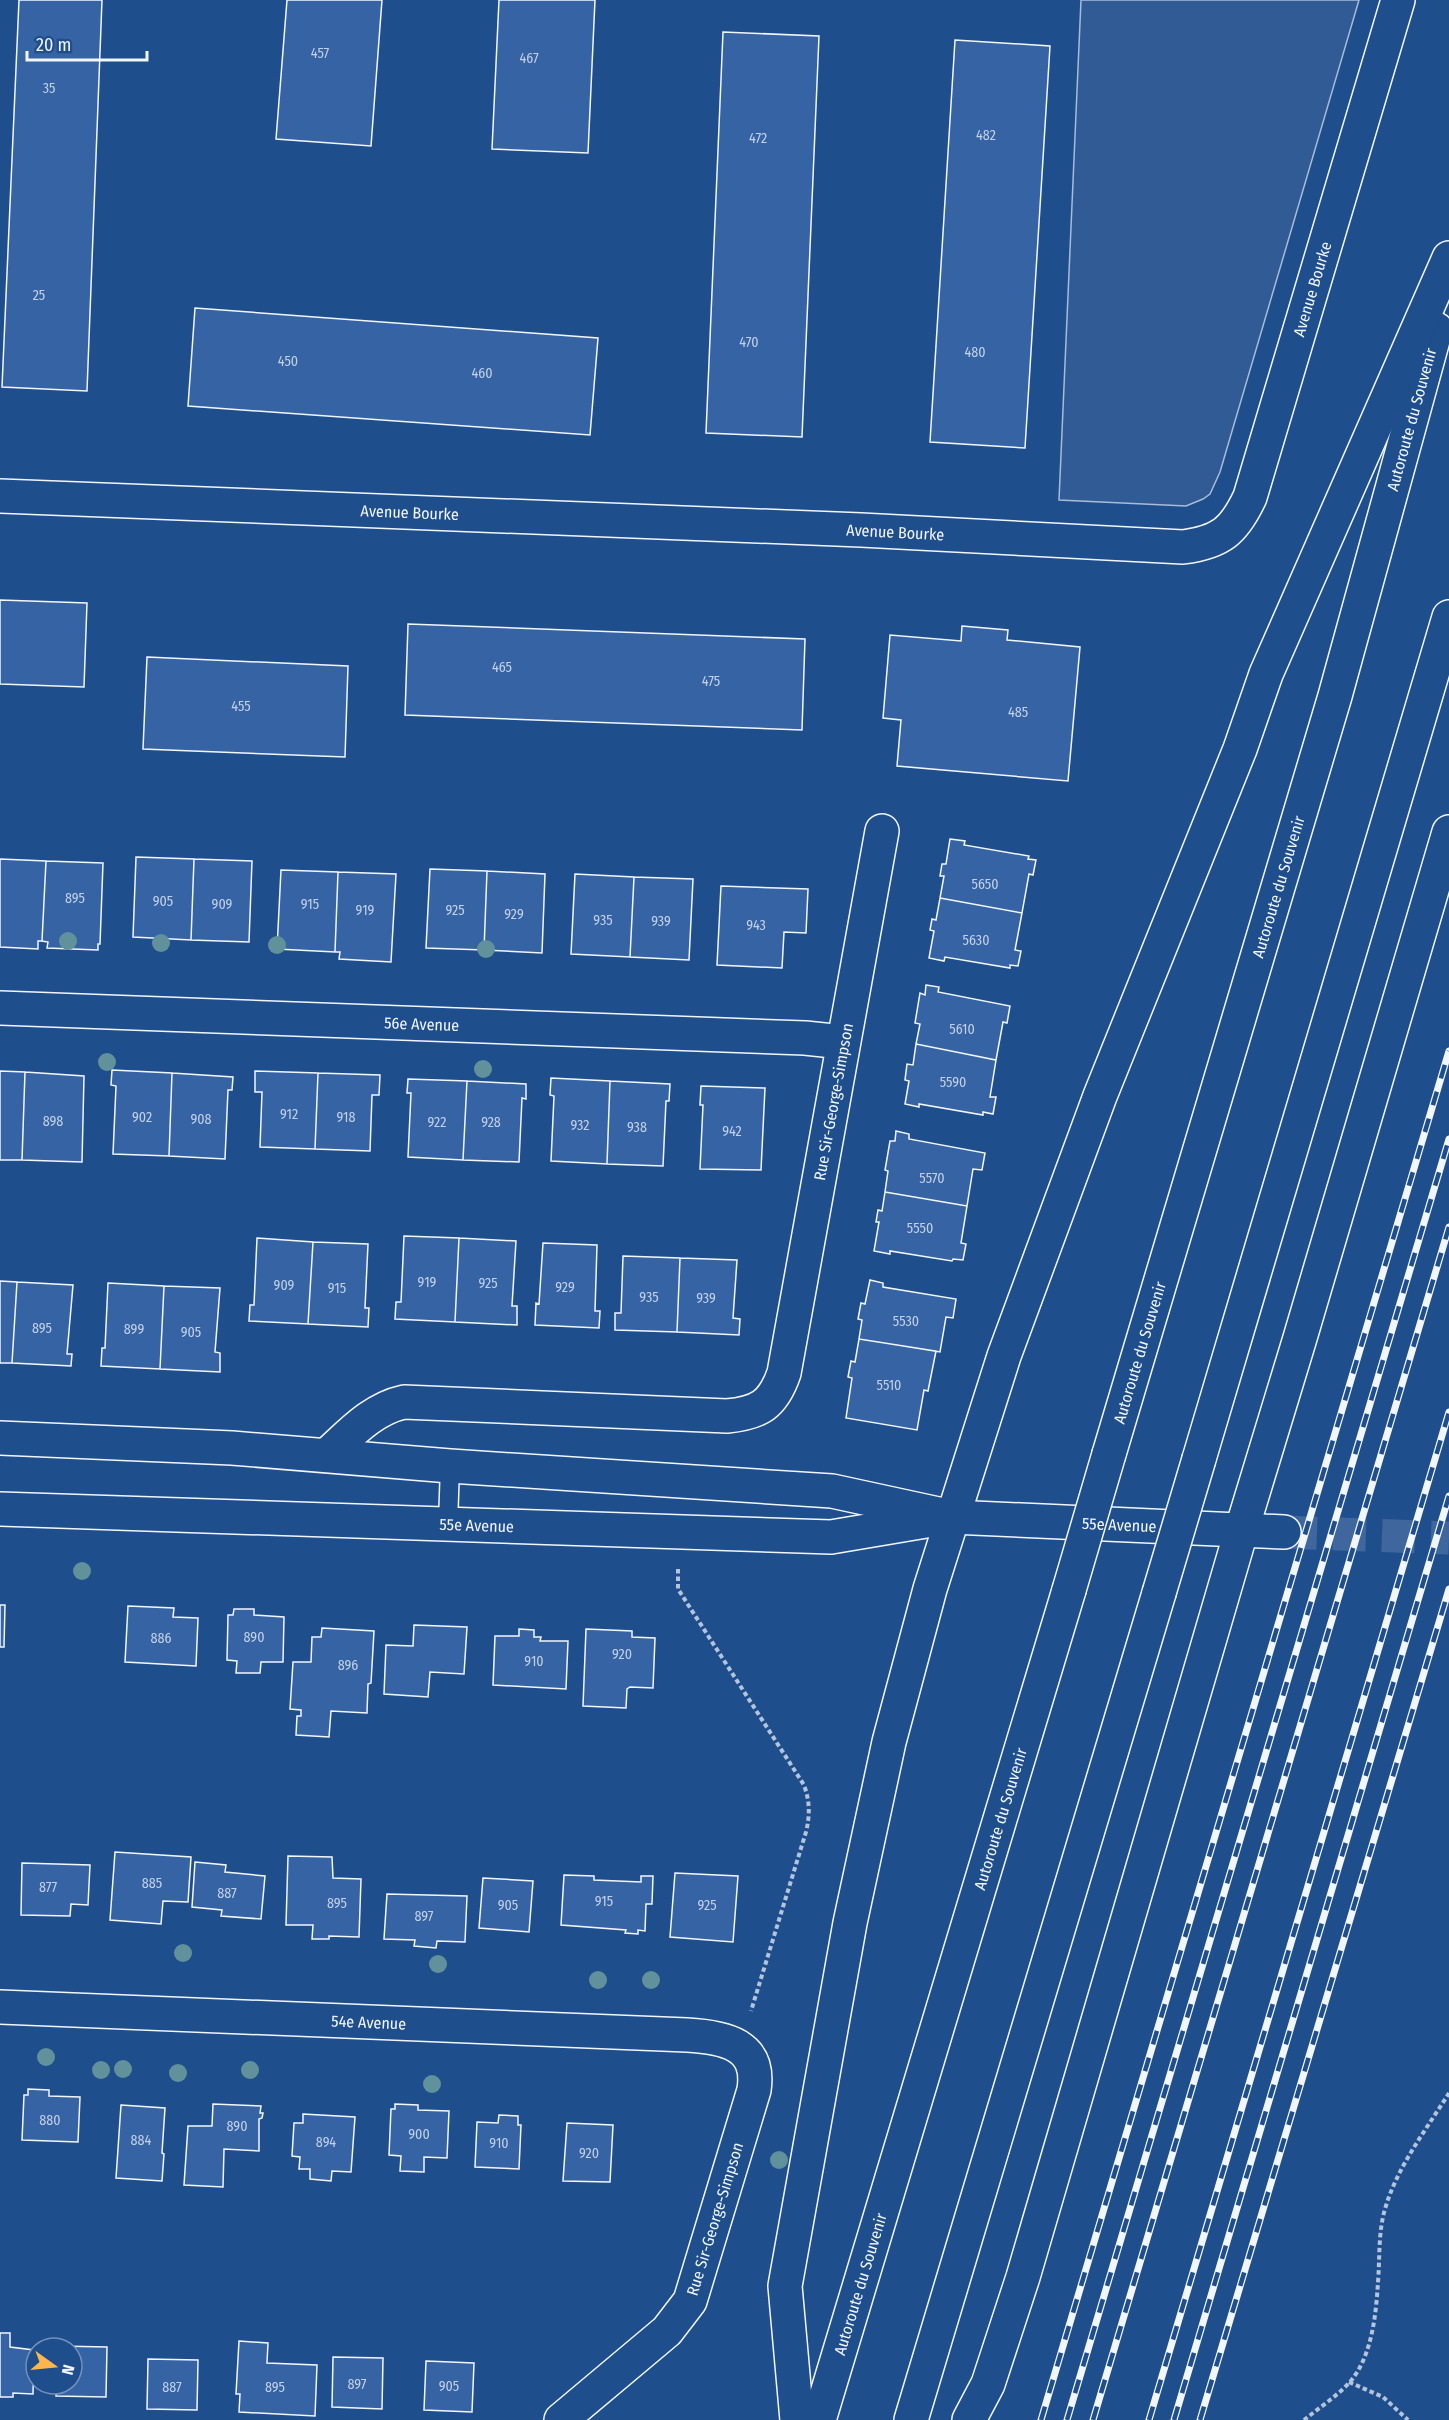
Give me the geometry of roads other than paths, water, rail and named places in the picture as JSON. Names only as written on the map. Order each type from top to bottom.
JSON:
[{"type":"main road","name":"Avenue Bourke","points":[[0,496],[849,530],[1183,547],[1204,544],[1232,529],[1250,497],[1398,0]]},
{"type":"main road","points":[[797,2420],[785,2286],[850,1923],[872,1818],[912,1652],[952,1517],[1039,1257],[1100,1096],[1240,749],[1266,674],[1449,258]]},
{"type":"main road","name":"Autoroute du Souvenir","points":[[819,2420],[1335,696],[1449,281]]},
{"type":"main road","points":[[911,2420],[1449,617]]},
{"type":"main road","name":"Rue Sir-George-Simpson","points":[[327,1455],[381,1409],[404,1402],[727,1416],[744,1414],[761,1408],[779,1388],[784,1373],[882,831]]},
{"type":"main road","points":[[969,2420],[988,2384],[1013,2310],[1449,832]]},
{"type":"main road","name":"56e Avenue","points":[[0,1008],[805,1038],[843,1042]]},
{"type":"main road","name":"55e Avenue","points":[[0,1438],[232,1448],[450,1466],[832,1491],[952,1517],[1241,1532],[1284,1532]]},
{"type":"main road","name":"55e Avenue","points":[[0,1509],[831,1537],[952,1517]]},
{"type":"main road","name":"54e Avenue","points":[[0,2007],[696,2035],[720,2039],[735,2045]]},
{"type":"main road","name":"Rue Sir-George-Simpson","points":[[561,2420],[667,2331],[690,2301],[754,2090],[756,2074],[754,2063],[735,2045]]},
{"type":"lane","points":[[447,1523],[450,1466]]},
{"type":"tunnel","points":[[1284,1532],[1449,1538]]},
{"type":"railway","points":[[1041,2420],[1449,1051]]},
{"type":"railway","points":[[1067,2420],[1449,1139]]},
{"type":"railway","points":[[1093,2420],[1449,1227]]},
{"type":"railway","points":[[1149,2420],[1449,1412]]},
{"type":"railway","points":[[1174,2420],[1449,1496]]},
{"type":"railway","points":[[1200,2420],[1449,1589]]}]
